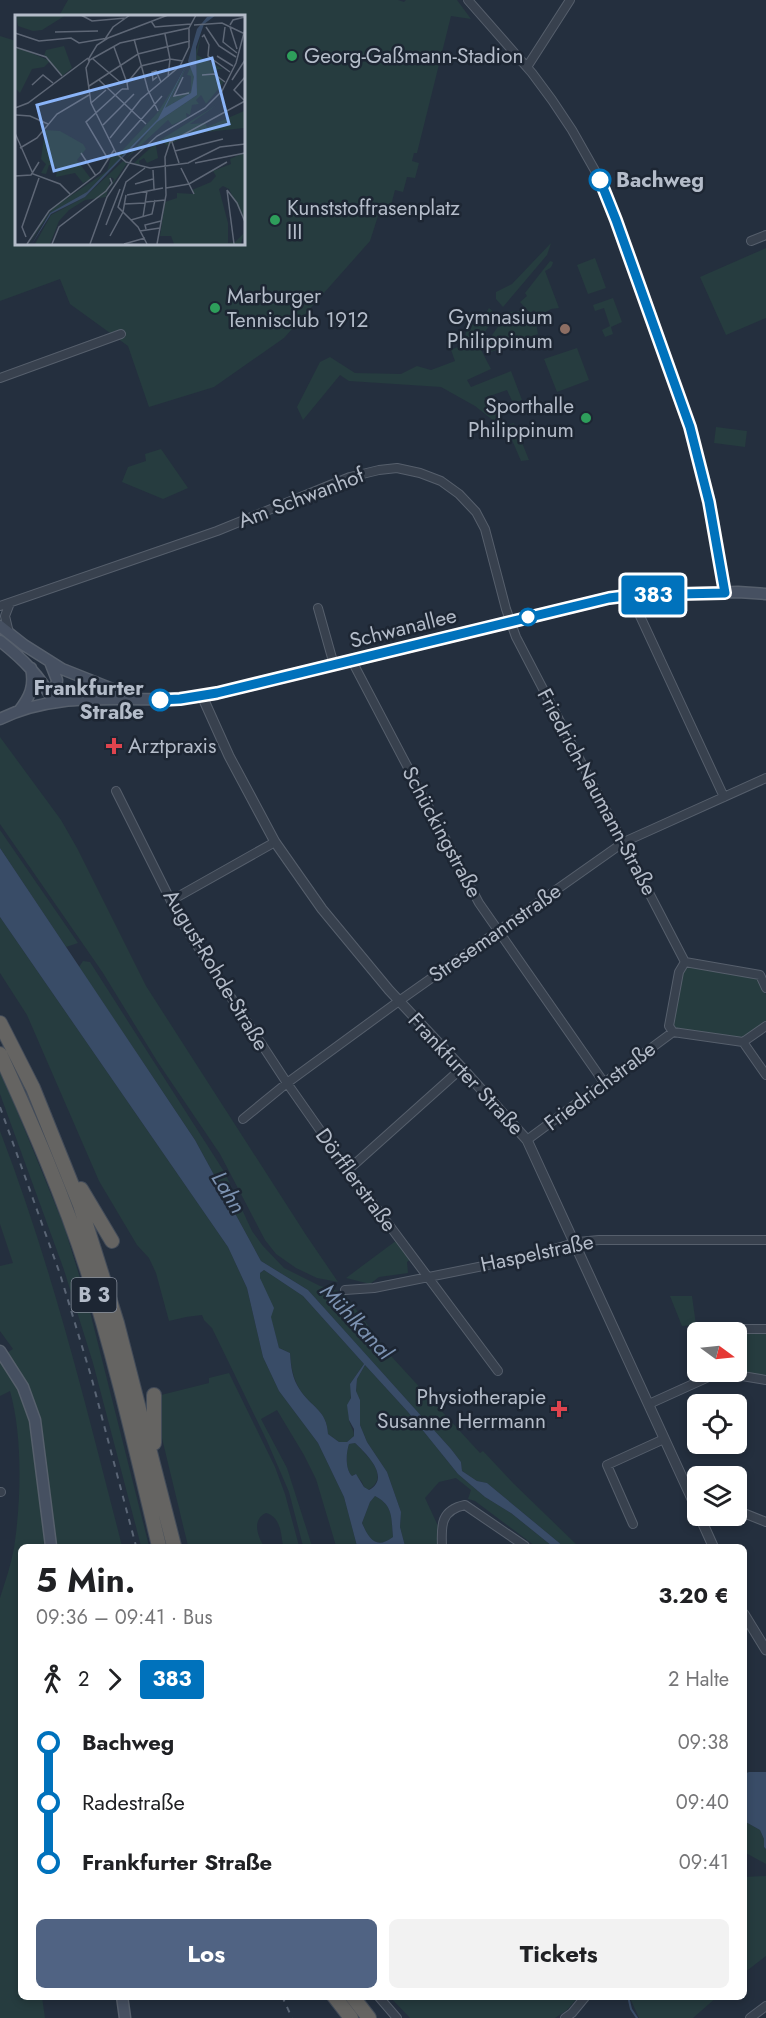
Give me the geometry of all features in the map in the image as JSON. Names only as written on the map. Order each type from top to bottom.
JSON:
[{"type":"highway","name":"B 3","points":[[0,1023],[33,1088],[80,1205],[117,1323],[173,1544]]},
{"type":"highway","name":"B 3","points":[[0,1054],[39,1139],[87,1269],[109,1346],[158,1544]]},
{"type":"highway","points":[[62,1156],[112,1241]]},
{"type":"highway","points":[[153,1463],[154,1395]]},
{"type":"highway","points":[[337,2000],[351,2018]]},
{"type":"highway","points":[[355,2000],[369,2018]]},
{"type":"main road","name":"Schwanallee","points":[[2,718],[54,702],[95,698],[180,699],[202,696],[598,600],[633,595],[766,594]]},
{"type":"main road","points":[[5,629],[50,662],[75,675],[139,699]]},
{"type":"main road","points":[[0,641],[31,668],[42,681],[54,702]]},
{"type":"main road","points":[[50,662],[57,680],[54,702]]},
{"type":"main road","points":[[19,711],[33,688],[31,668]]},
{"type":"main road","points":[[1,1353],[23,1386],[35,1420],[39,1436],[51,1544]]},
{"type":"main road","points":[[123,2000],[125,2018]]},
{"type":"street","points":[[468,0],[527,67],[572,130],[602,183],[690,427],[709,502],[725,593]]},
{"type":"street","points":[[527,67],[570,0]]},
{"type":"street","points":[[751,241],[766,235]]},
{"type":"street","points":[[0,378],[121,334]]},
{"type":"street","name":"Am Schwanhof","points":[[0,606],[217,531],[350,477],[397,468],[441,481],[459,494],[476,512],[485,529],[510,622]]},
{"type":"street","points":[[633,595],[640,616],[724,796]]},
{"type":"street","points":[[5,629],[5,616],[10,603]]},
{"type":"street","name":"Schwanallee","points":[[318,608],[334,665]]},
{"type":"street","name":"Friedrich-Naumann-Straße","points":[[510,622],[685,962]]},
{"type":"street","name":"Schückingstraße","points":[[352,661],[479,903],[605,1084]]},
{"type":"street","name":"Frankfurter Straße","points":[[202,696],[227,751],[275,843],[322,909],[399,1001],[527,1140],[664,1439],[687,1483]]},
{"type":"street","name":"Stresemannstraße","points":[[243,1119],[287,1083],[399,1001],[624,842],[766,778]]},
{"type":"street","name":"August-Rohde-Straße","points":[[116,791],[181,921],[287,1083]]},
{"type":"street","points":[[172,900],[275,843]]},
{"type":"street","points":[[766,988],[763,973],[685,962],[679,972],[669,1026],[673,1032],[743,1042],[766,1026]]},
{"type":"street","name":"Friedrichstraße","points":[[527,1140],[673,1032]]},
{"type":"street","points":[[743,1042],[766,1075]]},
{"type":"street","points":[[348,1170],[462,1068]]},
{"type":"street","name":"Dörfflerstraße","points":[[287,1083],[348,1170],[498,1371]]},
{"type":"street","name":"Haspelstraße","points":[[345,1290],[374,1288],[523,1258],[573,1243],[599,1240],[766,1240]]},
{"type":"street","points":[[747,1329],[766,1329]]},
{"type":"street","points":[[747,1377],[766,1380]]},
{"type":"street","points":[[649,1404],[695,1382]]},
{"type":"street","points":[[633,1524],[608,1465],[664,1439]]},
{"type":"street","points":[[442,1544],[441,1530],[447,1514],[454,1508],[465,1505],[522,1544]]},
{"type":"street","points":[[747,1514],[766,1522]]},
{"type":"street","name":"Frankfurter Straße","points":[[704,1526],[712,1544]]},
{"type":"street","points":[[747,1619],[766,1650]]},
{"type":"street","points":[[381,2000],[397,2018]]},
{"type":"street","points":[[565,2018],[582,2000]]},
{"type":"street","points":[[750,2018],[766,2006]]},
{"type":"green space","name":"Georg-Gaßmann-Stadion","points":[[68,0],[398,0],[404,2],[406,0],[457,0],[471,19],[451,16],[417,153],[414,153],[412,161],[419,163],[415,178],[407,177],[403,192],[395,190],[390,209],[385,208],[383,217],[378,216],[370,241],[284,338],[214,387],[149,407],[128,346],[70,304],[60,279],[0,301],[0,36],[15,41],[15,244],[244,244],[244,15],[60,15]]},
{"type":"green space","points":[[551,243],[547,255],[503,307],[496,299],[496,292],[512,284]]},
{"type":"green space","points":[[766,248],[766,318],[726,335],[700,277]]},
{"type":"green space","points":[[595,258],[606,288],[588,294],[577,265]]},
{"type":"green space","points":[[550,261],[553,262],[552,266],[545,271],[559,308],[551,309],[541,315],[536,314],[534,310],[530,313],[520,302],[527,296],[525,293]]},
{"type":"green space","points":[[613,298],[622,322],[611,327],[613,334],[605,337],[602,330],[610,326],[604,308],[595,311],[593,305]]},
{"type":"green space","points":[[489,308],[497,315],[478,344],[491,369],[467,380],[471,387],[511,371],[522,400],[513,403],[507,390],[484,398],[492,402],[498,418],[507,425],[514,423],[529,460],[521,461],[509,433],[475,406],[441,387],[349,381],[340,375],[303,420],[297,407],[320,362],[330,357],[355,373],[401,374],[417,366],[431,370],[455,361],[451,350],[464,344],[467,327],[473,324],[478,325]]},
{"type":"green space","points":[[523,311],[529,319],[536,323],[538,334],[491,352],[487,346],[488,341],[508,312]]},
{"type":"green space","points":[[577,348],[589,380],[557,392],[544,359]]},
{"type":"green space","points":[[716,427],[747,431],[745,447],[714,443]]},
{"type":"green space","points":[[161,449],[188,488],[163,499],[122,482],[128,467],[146,461],[145,454]]},
{"type":"green space","points":[[0,737],[61,820],[146,986],[338,1282],[317,1278],[296,1268],[276,1254],[265,1240],[220,1154],[157,1061],[103,973],[0,824]]},
{"type":"green space","points":[[0,830],[78,943],[66,947],[0,848]]},
{"type":"green space","points":[[0,917],[228,1247],[247,1288],[263,1357],[279,1391],[318,1443],[344,1497],[356,1544],[335,1544],[316,1479],[277,1410],[261,1419],[287,1468],[311,1544],[302,1544],[289,1492],[212,1328],[202,1315],[169,1321],[156,1273],[149,1258],[137,1245],[99,1181],[27,1015],[0,973]]},
{"type":"green space","points":[[83,961],[90,962],[225,1173],[252,1231],[263,1246],[284,1268],[320,1286],[343,1292],[391,1356],[480,1453],[483,1451],[576,1544],[561,1544],[487,1483],[477,1481],[462,1471],[461,1462],[451,1449],[308,1290],[261,1261],[195,1140],[79,967]]},
{"type":"green space","points":[[684,965],[759,977],[766,995],[766,1024],[743,1040],[674,1030],[670,1026]]},
{"type":"green space","points":[[0,1069],[64,1226],[88,1304],[148,1544],[140,1544],[93,1363],[64,1270],[0,1094]]},
{"type":"green space","points":[[0,1131],[52,1285],[121,1544],[18,1544],[18,2000],[42,2000],[45,2018],[0,2018],[0,1598],[14,1548],[20,1470],[17,1428],[10,1391],[0,1396],[0,1357],[13,1349],[0,1331],[0,1266],[13,1263],[0,1224]]},
{"type":"green space","points":[[397,1240],[411,1259],[407,1262],[408,1273],[379,1277],[370,1284],[346,1278]]},
{"type":"green space","points":[[264,1270],[303,1296],[364,1364],[350,1384],[349,1418],[354,1436],[347,1442],[339,1442],[328,1434],[322,1414],[304,1396],[298,1386],[290,1353],[279,1348],[260,1278],[260,1273]]},
{"type":"green space","points":[[670,1296],[692,1296],[696,1322],[687,1322],[687,1326],[682,1326]]},
{"type":"green space","points":[[747,1332],[766,1332],[766,1378],[747,1374]]},
{"type":"green space","points":[[365,1365],[408,1412],[458,1474],[485,1497],[511,1513],[550,1544],[532,1544],[475,1501],[468,1499],[471,1490],[456,1478],[439,1482],[425,1498],[439,1528],[439,1544],[404,1544],[400,1527],[401,1512],[387,1472],[367,1442],[360,1425],[360,1400],[356,1392],[357,1379]]},
{"type":"green space","points":[[229,1373],[275,1467],[298,1544],[283,1544],[281,1531],[275,1518],[266,1513],[257,1523],[259,1537],[263,1544],[188,1544],[160,1430],[161,1395],[209,1383],[209,1378]]},
{"type":"green space","points":[[355,1443],[375,1466],[377,1473],[375,1485],[368,1490],[355,1474],[352,1476],[348,1469],[349,1444]]},
{"type":"green space","points":[[375,1496],[389,1508],[391,1518],[393,1537],[382,1543],[370,1538],[362,1523],[370,1502]]},
{"type":"green space","points":[[747,1823],[760,1830],[766,1849],[766,1864],[747,1854]]},
{"type":"green space","points":[[766,1876],[766,1956],[747,1971],[747,1877]]},
{"type":"green space","points":[[393,2000],[575,2000],[567,2010],[555,2018],[410,2018]]},
{"type":"green space","points":[[631,2000],[714,2000],[693,2018],[639,2018]]},
{"type":"water","points":[[0,848],[195,1140],[261,1261],[308,1290],[451,1449],[461,1462],[462,1471],[477,1481],[487,1483],[561,1544],[550,1544],[511,1513],[485,1497],[458,1474],[408,1412],[365,1365],[357,1379],[356,1391],[360,1400],[360,1425],[367,1442],[387,1472],[401,1512],[400,1527],[404,1544],[356,1544],[344,1497],[318,1443],[279,1391],[263,1357],[247,1288],[228,1247],[0,917]],"holes":[[[264,1270],[303,1296],[364,1364],[350,1384],[351,1398],[347,1405],[354,1436],[347,1442],[339,1442],[328,1434],[322,1414],[304,1396],[295,1381],[290,1353],[279,1348],[271,1317],[274,1308],[260,1278],[260,1273]],[[355,1443],[375,1466],[378,1479],[369,1490],[364,1487],[356,1474],[352,1476],[348,1469],[349,1444]],[[375,1496],[389,1508],[391,1518],[393,1537],[382,1543],[370,1538],[362,1523],[370,1502]]]},
{"type":"water","points":[[766,1772],[766,1849],[760,1830],[747,1823],[747,1773]]},
{"type":"waterway","points":[[629,2000],[637,2018]]},
{"type":"railway","points":[[0,1107],[60,1274],[91,1376],[135,1544]]},
{"type":"railway","points":[[284,2000],[292,2018]]},
{"type":"bus line","name":"383","points":[[160,700],[192,698],[217,693],[609,598],[633,595],[725,593],[709,502],[690,427],[600,180]]},
{"type":"place","name":"Georg-Gaßmann-Stadion","points":[[292,56]]},
{"type":"place","name":"Bachweg","points":[[600,180]]},
{"type":"place","name":"Kunststoffrasenplatz III","points":[[275,220]]},
{"type":"place","name":"Marburger Tennisclub 1912","points":[[215,308]]},
{"type":"place","name":"Gymnasium Philippinum","points":[[565,329]]},
{"type":"place","name":"Sporthalle Philippinum","points":[[586,418]]},
{"type":"place","name":"Frankfurter Straße","points":[[160,700]]},
{"type":"place","name":"Arztpraxis","points":[[114,746]]},
{"type":"place","name":"Physiotherapie Susanne Herrmann","points":[[559,1409]]},
{"type":"water label","name":"Lahn","points":[[229,1192]]},
{"type":"water label","name":"Mühlkanal","points":[[357,1321]]}]
